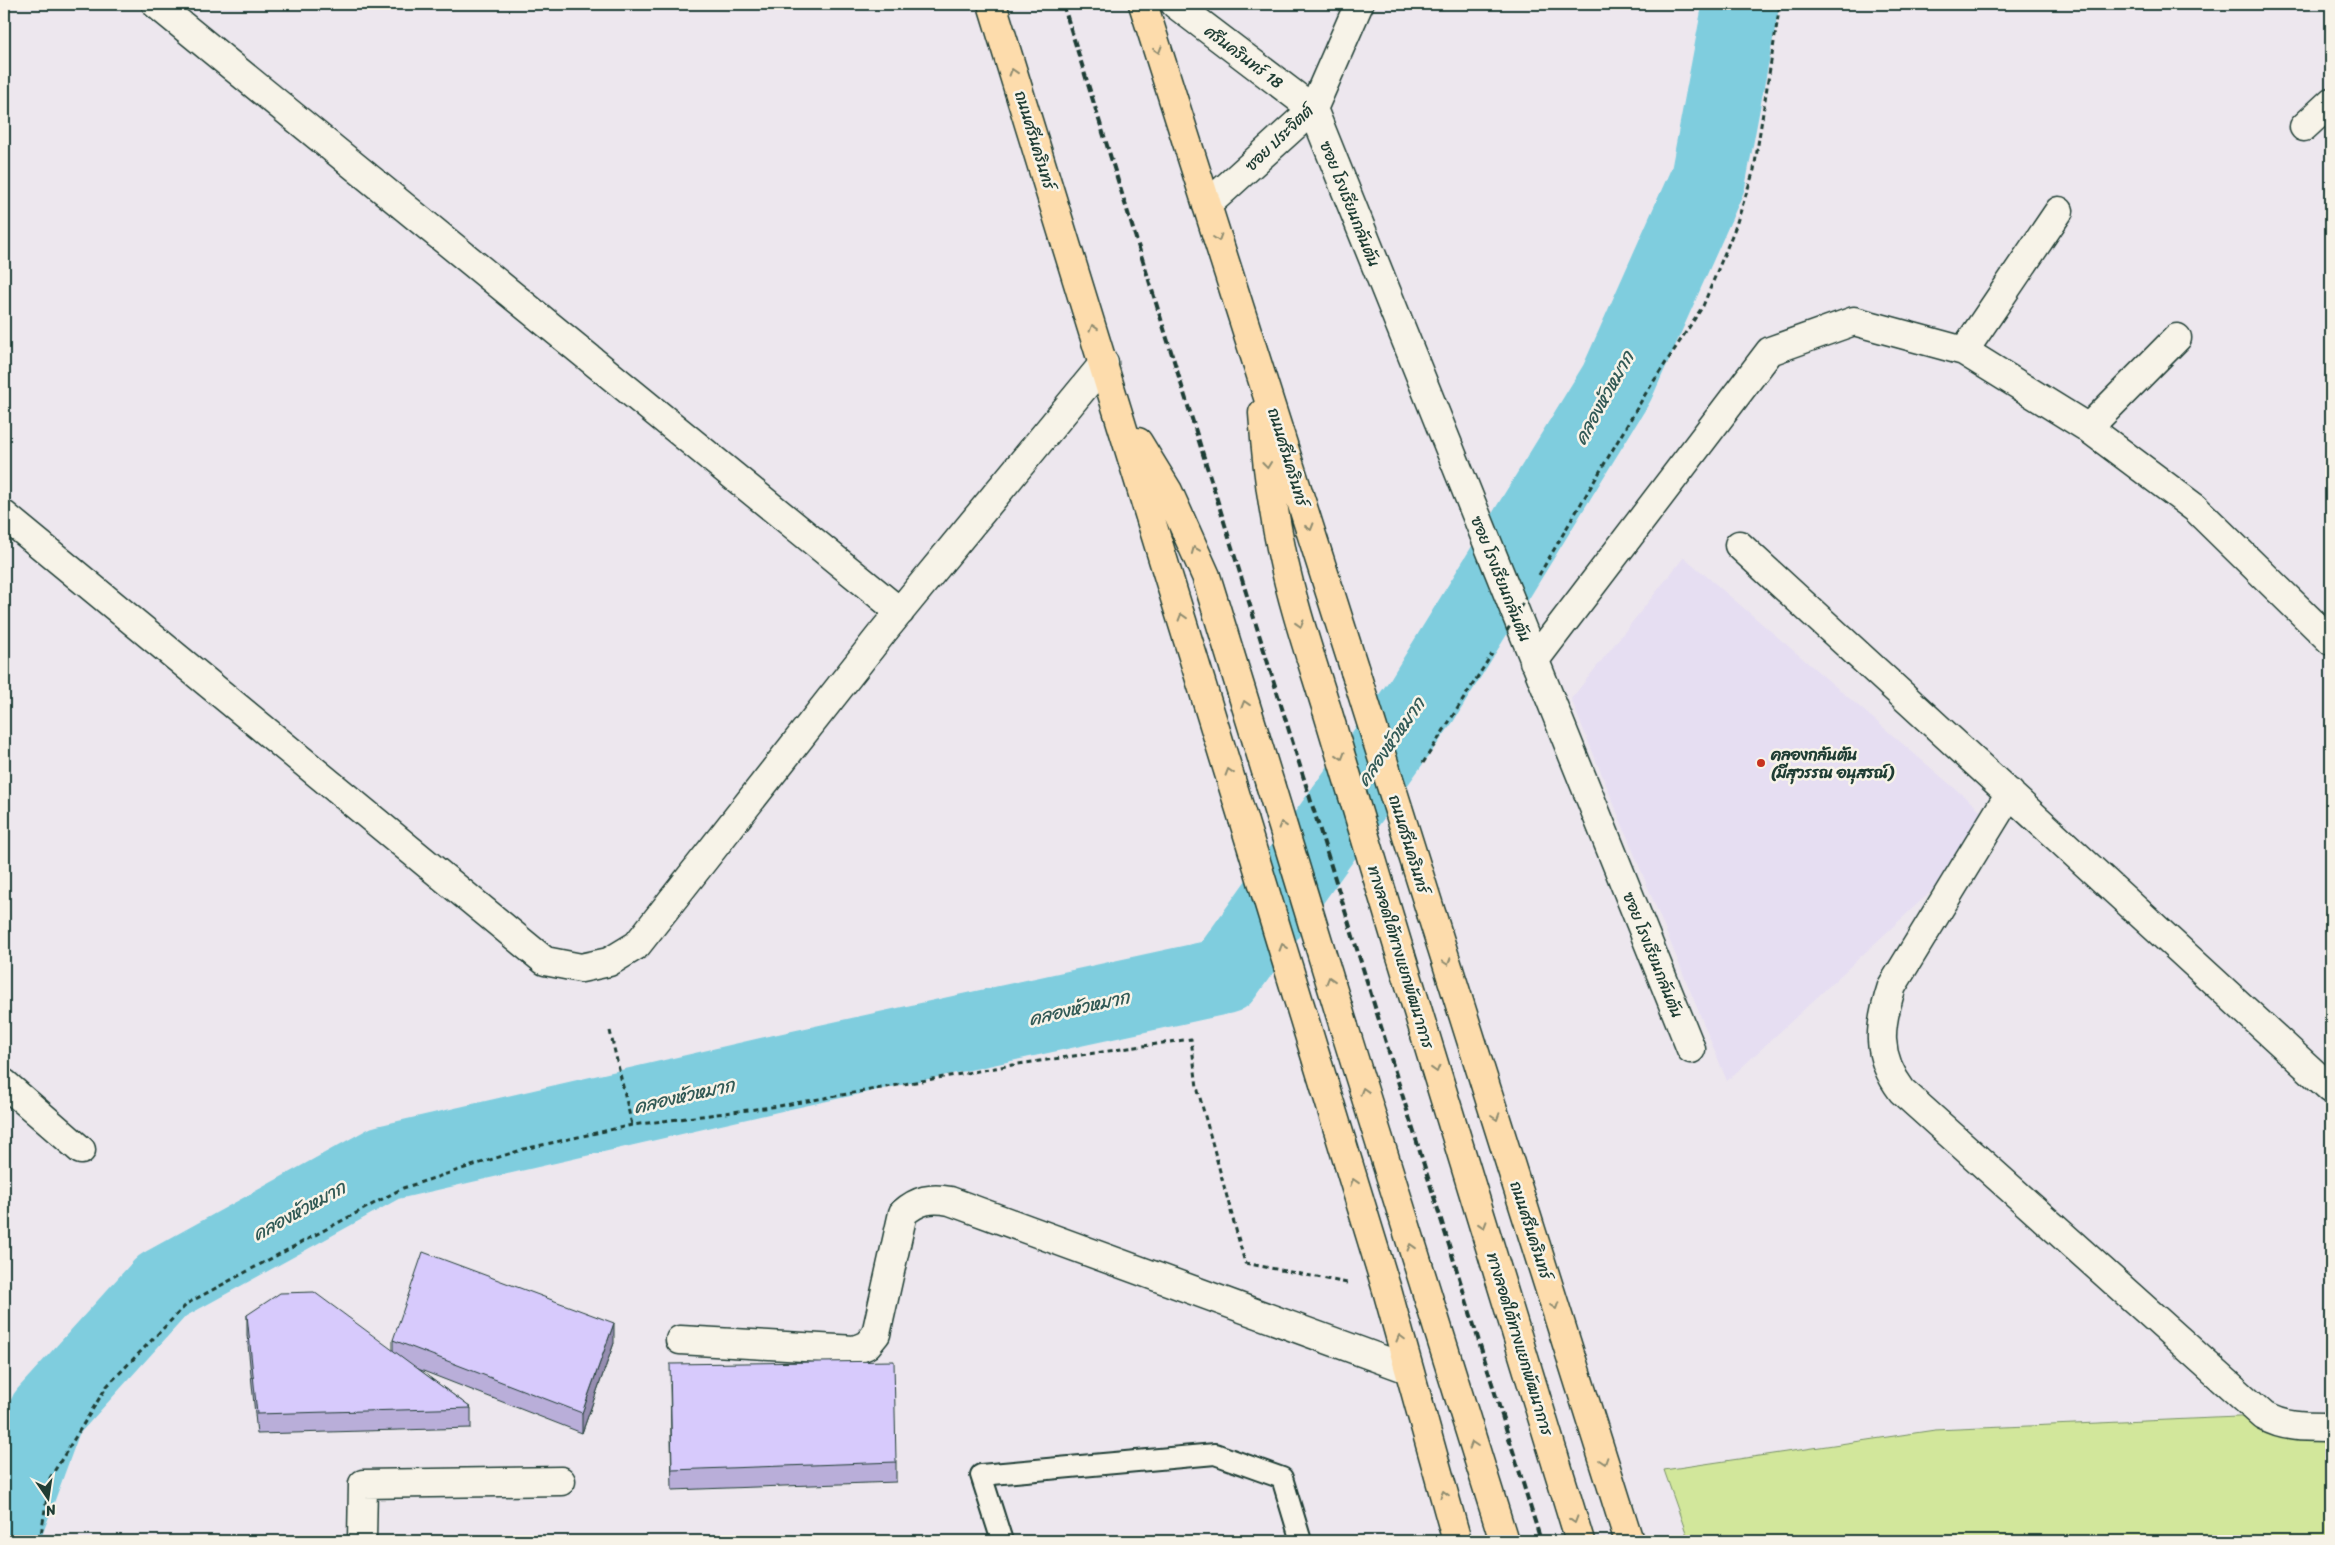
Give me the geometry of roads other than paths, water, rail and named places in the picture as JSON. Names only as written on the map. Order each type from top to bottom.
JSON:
[{"type":"main road","name":"ถนนศรีนครินทร์","points":[[992,4],[1318,1060],[1387,1290],[1457,1541]]},
{"type":"main road","name":"ถนนศรีนครินทร์","points":[[1143,4],[1259,364],[1629,1541]]},
{"type":"main road","name":"ทางลอดใต้ทางแยกพัฒนาการ","points":[[1259,364],[1267,462],[1279,537],[1295,608],[1580,1541]]},
{"type":"main road","points":[[1118,409],[1168,491],[1196,552],[1220,622],[1504,1541]]},
{"type":"street","points":[[156,4],[900,612]]},
{"type":"street","name":"ศรีนครินทร์ 18","points":[[1175,4],[1313,109]]},
{"type":"street","name":"ซอย ประจิตต์","points":[[1207,205],[1313,109],[1359,4]]},
{"type":"street","points":[[2304,127],[2331,102]]},
{"type":"street","name":"ซอย โรงเรียนกลันตัน","points":[[1313,109],[1691,1049]]},
{"type":"street","points":[[1964,351],[2059,211]]},
{"type":"street","points":[[1534,661],[1770,351],[1854,321],[1964,351],[2088,428],[2195,508],[2331,641]]},
{"type":"street","points":[[2088,428],[2177,338]]},
{"type":"street","points":[[4,515],[545,962],[581,968],[610,962],[637,944],[900,612],[1104,364]]},
{"type":"street","points":[[1739,545],[2331,1089]]},
{"type":"street","points":[[2010,793],[1892,986],[1884,1010],[1881,1032],[1882,1052],[1894,1080],[1916,1104],[2264,1416],[2276,1423],[2295,1426],[2331,1427]]},
{"type":"street","points":[[4,1083],[81,1150]]},
{"type":"street","points":[[680,1340],[856,1350],[867,1345],[876,1334],[903,1213],[919,1202],[935,1198],[968,1208],[1408,1369]]},
{"type":"street","points":[[362,1541],[362,1484],[561,1481]]},
{"type":"lane","points":[[1002,1541],[981,1475],[1215,1454],[1282,1478],[1301,1541]]},
{"type":"waterway","name":"คลองหัวหมาก","points":[[4,1529],[46,1414],[162,1286],[385,1163],[782,1072],[1224,976],[1422,700],[1617,383],[1708,179],[1741,4]]},
{"type":"railway","points":[[1063,4],[1541,1541]]},
{"type":"place","name":"คลองกลันตัน (มีสุวรรณ อนุสรณ์)","points":[[1761,763]]}]
